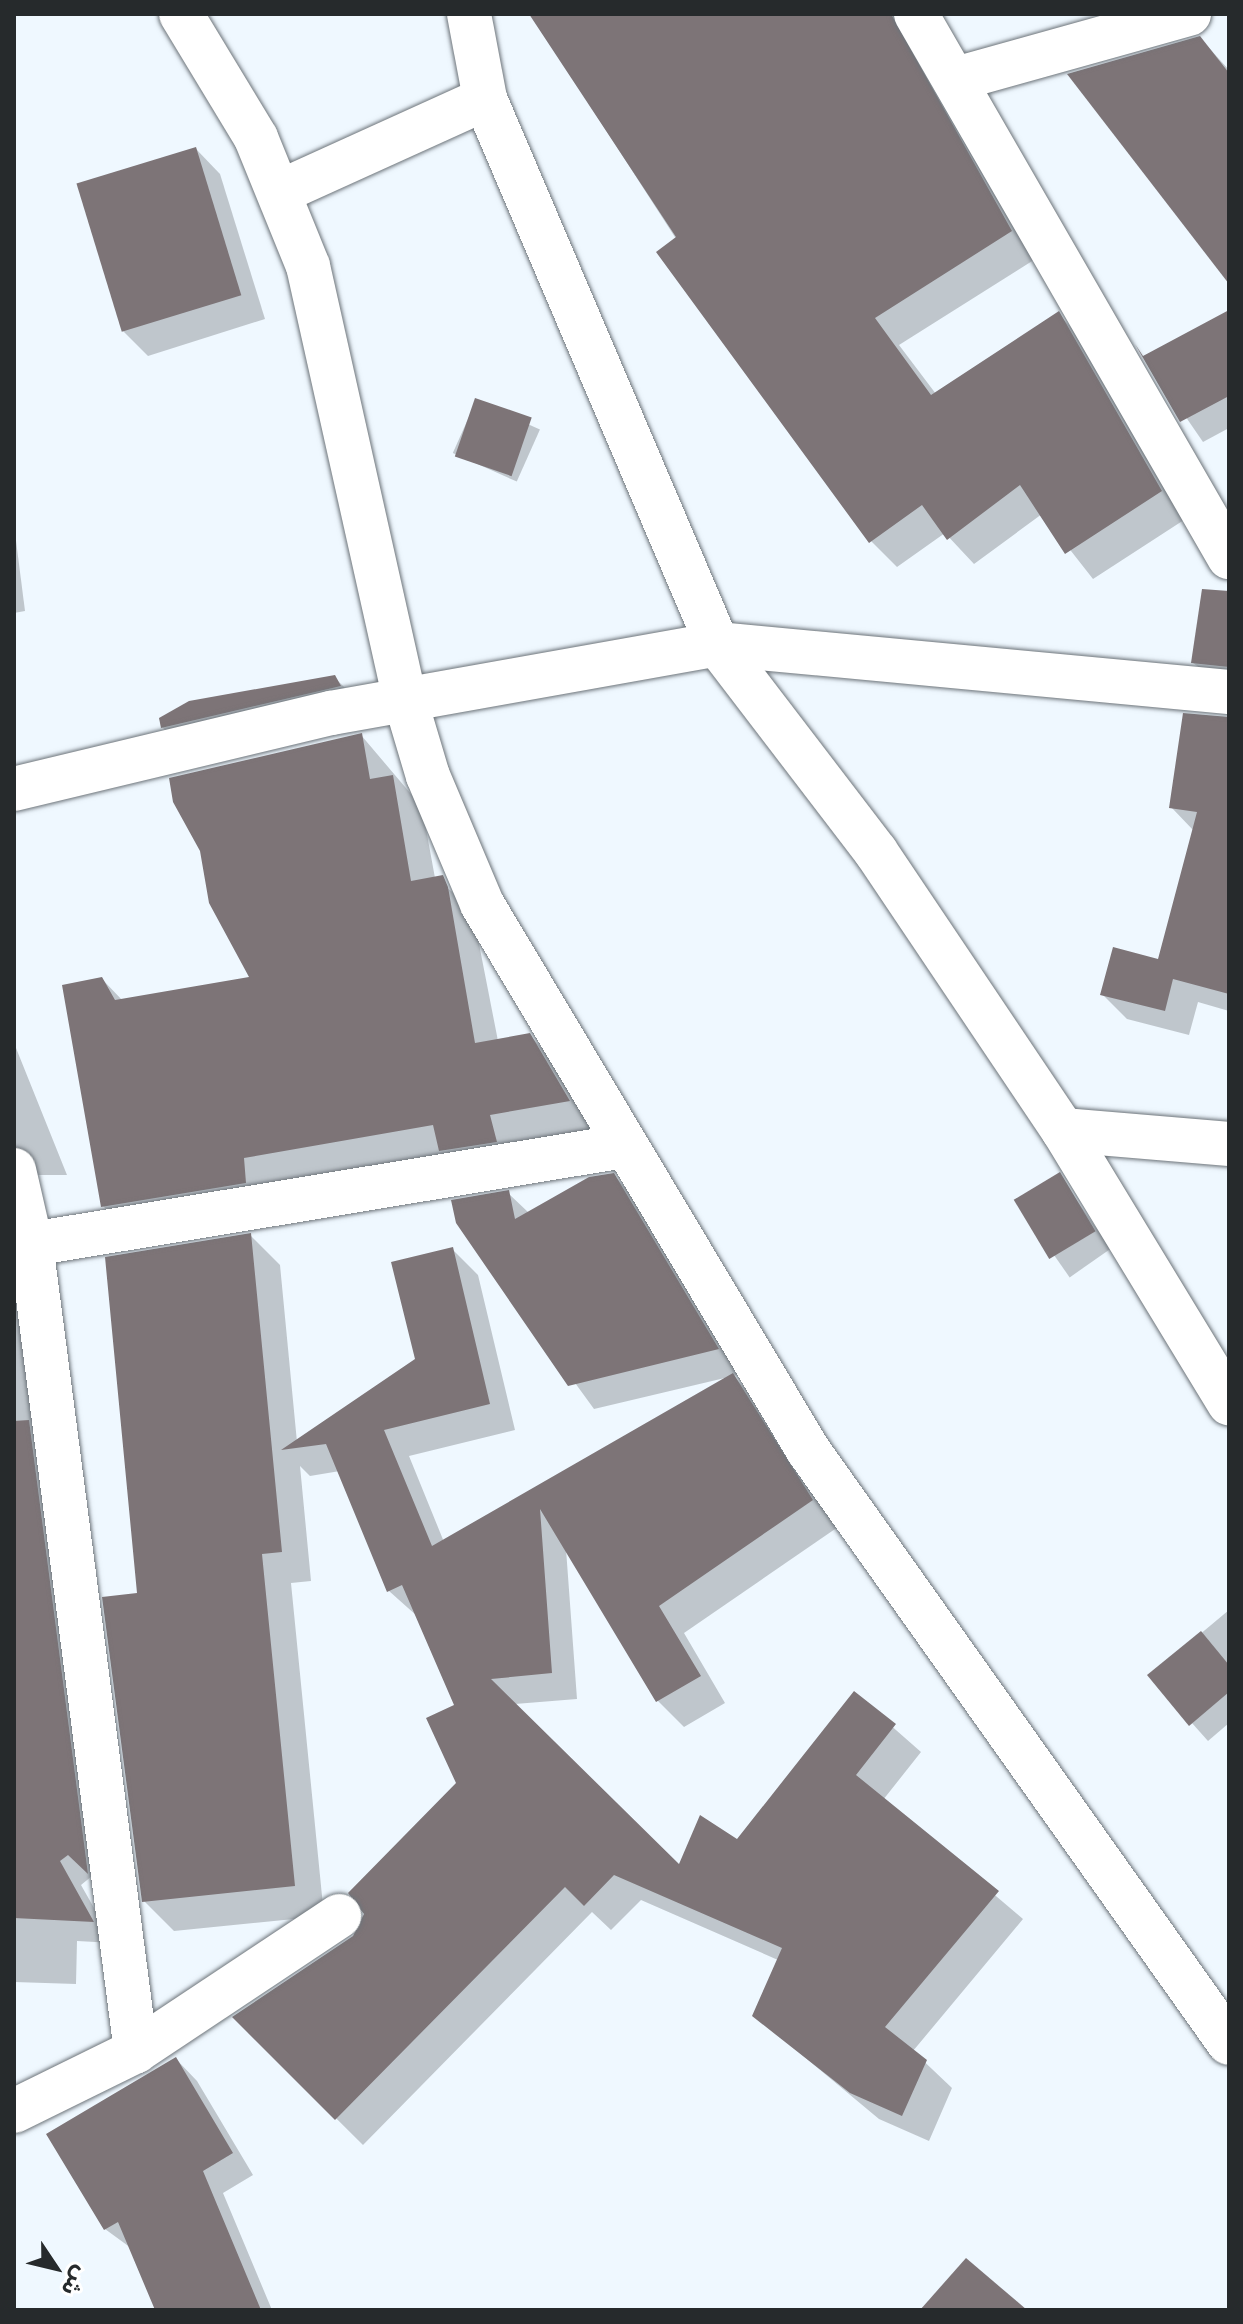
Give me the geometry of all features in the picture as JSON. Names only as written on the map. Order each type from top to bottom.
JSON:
[{"type":"street","points":[[181,14],[282,191],[308,266],[405,699],[428,776],[482,904],[808,1450],[1229,2043]]},
{"type":"street","points":[[469,14],[485,99],[717,644],[876,852],[1063,1130],[1229,1403]]},
{"type":"street","points":[[916,14],[1229,557]]},
{"type":"street","points":[[956,79],[1189,14]]},
{"type":"street","points":[[282,191],[485,99]]},
{"type":"street","points":[[14,789],[405,699],[717,644],[1229,692]]},
{"type":"street","points":[[1063,1130],[1229,1144]]},
{"type":"street","points":[[22,1246],[624,1146]]},
{"type":"street","points":[[14,1170],[22,1246],[136,2051]]},
{"type":"street","points":[[14,2111],[136,2051],[339,1916]]},
{"type":"building","points":[[529,14],[891,14],[1012,231],[875,318],[931,395],[1059,311],[1162,491],[1065,554],[1020,485],[947,540],[922,505],[869,543],[656,252],[676,237]]},
{"type":"building","points":[[1200,36],[1229,73],[1229,284],[1067,74]]},
{"type":"building","points":[[196,147],[241,295],[122,332],[76,184]]},
{"type":"building","points":[[1229,310],[1229,396],[1180,422],[1135,344],[1143,356]]},
{"type":"building","points":[[475,398],[532,418],[512,476],[455,457]]},
{"type":"building","points":[[1202,589],[1229,591],[1229,667],[1191,663]]},
{"type":"building","points":[[335,675],[341,686],[161,728],[159,718],[189,701]]},
{"type":"building","points":[[1183,713],[1229,717],[1229,994],[1173,979],[1165,1011],[1100,995],[1113,947],[1158,959],[1197,812],[1169,808]]},
{"type":"building","points":[[362,733],[370,779],[393,775],[411,881],[443,875],[448,887],[475,1043],[530,1033],[570,1101],[490,1115],[497,1142],[439,1151],[433,1125],[244,1158],[246,1183],[101,1207],[62,985],[102,977],[115,1000],[249,977],[209,903],[200,851],[173,802],[169,778]]},
{"type":"building","points":[[1060,1172],[1096,1231],[1049,1259],[1014,1200]]},
{"type":"building","points":[[614,1173],[719,1349],[568,1386],[456,1223],[451,1200],[509,1190],[515,1219],[589,1177]]},
{"type":"building","points":[[251,1233],[282,1552],[262,1554],[295,1886],[142,1902],[102,1597],[137,1593],[105,1257]]},
{"type":"building","points":[[453,1247],[490,1404],[384,1430],[432,1546],[733,1373],[813,1500],[659,1606],[701,1676],[656,1702],[540,1509],[552,1673],[491,1679],[679,1864],[700,1815],[737,1839],[854,1691],[896,1724],[856,1775],[999,1891],[885,2027],[927,2060],[902,2116],[850,2093],[752,2016],[782,1948],[614,1875],[584,1906],[565,1887],[335,2120],[232,2017],[353,1936],[364,1914],[348,1893],[456,1783],[426,1718],[454,1705],[402,1585],[387,1592],[326,1444],[281,1450],[415,1359],[391,1262]]},
{"type":"building","points":[[29,1420],[88,1874],[68,1855],[60,1861],[94,1922],[14,1918],[14,1421]]},
{"type":"building","points":[[1201,1631],[1229,1665],[1229,1692],[1189,1726],[1147,1675]]},
{"type":"building","points":[[176,2057],[233,2153],[203,2171],[261,2310],[155,2310],[118,2222],[104,2230],[46,2134]]},
{"type":"building","points":[[966,2258],[1027,2310],[920,2310]]}]
